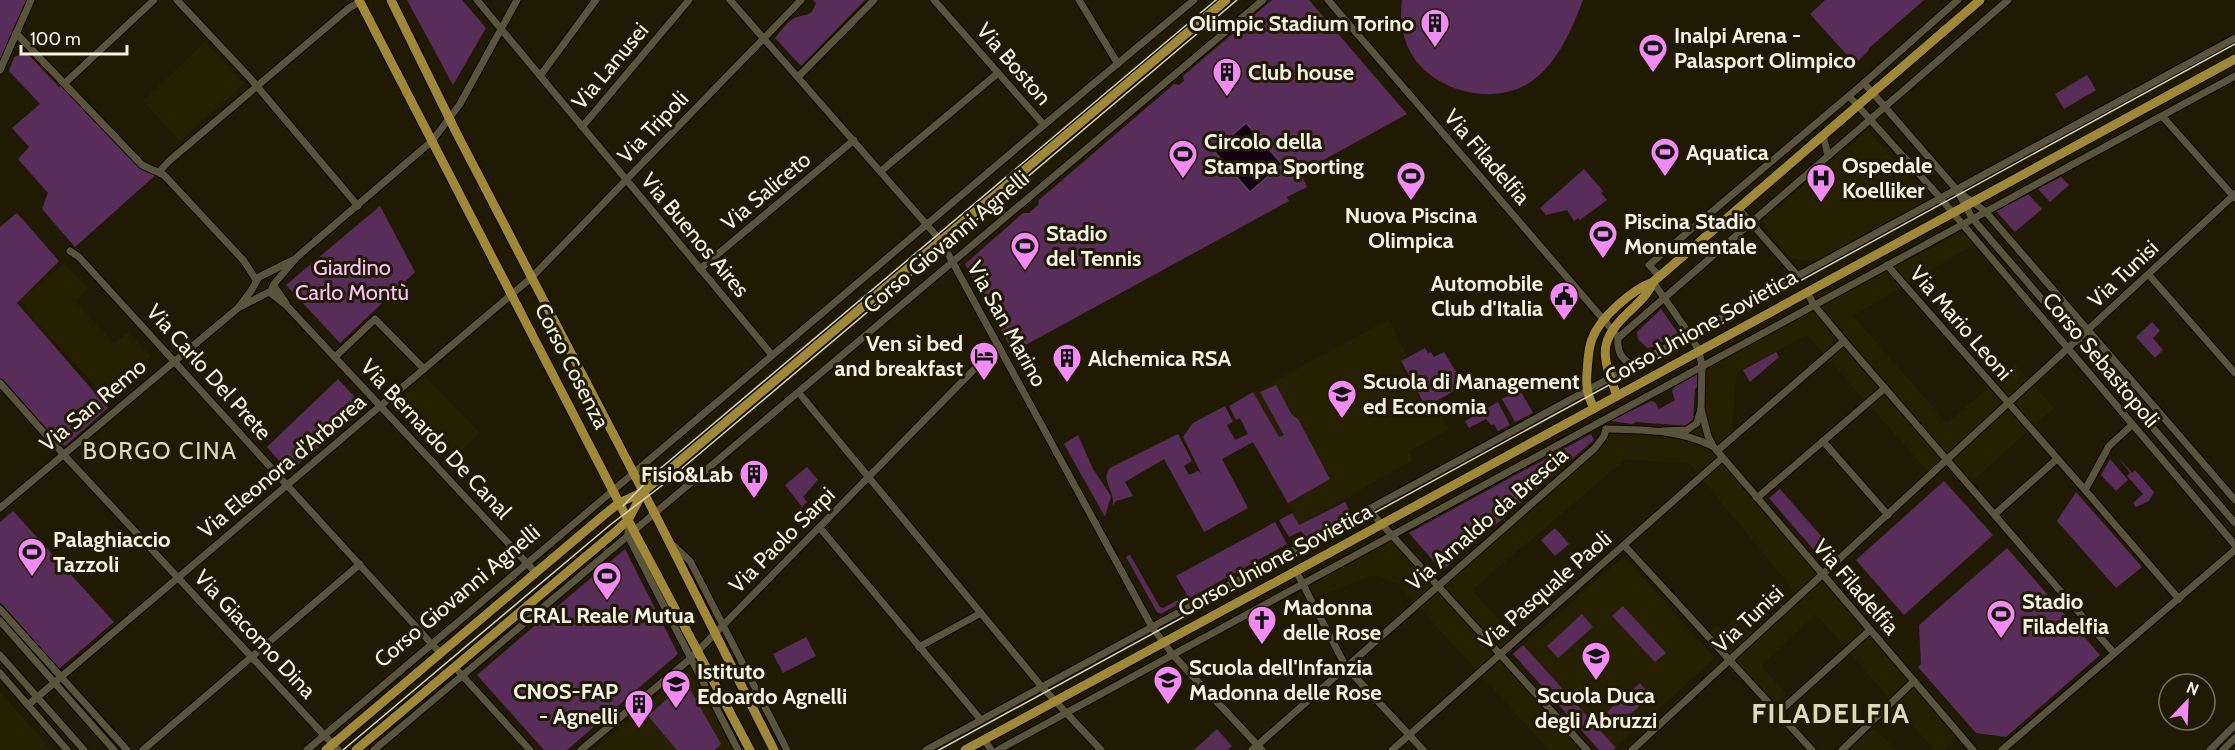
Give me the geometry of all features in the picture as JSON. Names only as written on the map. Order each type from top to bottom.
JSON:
[{"type":"main road","name":"Corso Cosenza","points":[[391,0],[449,120],[655,513],[774,750]]},
{"type":"main road","name":"Corso Giovanni Agnelli","points":[[356,750],[455,668],[551,594],[615,532],[630,528],[644,492],[1226,0]]},
{"type":"main road","points":[[1594,408],[1586,391],[1590,344],[1604,319],[1641,286],[1656,280],[1980,0]]},
{"type":"main road","name":"Corso Cosenza","points":[[359,1],[616,496],[630,528],[750,750]]},
{"type":"main road","name":"Corso Unione Sovietica","points":[[965,750],[2235,59]]},
{"type":"main road","points":[[1617,396],[1606,365],[1605,350],[1612,329],[1649,293],[1656,280]]},
{"type":"main road","name":"Corso Giovanni Agnelli","points":[[332,748],[440,653],[604,515],[616,496],[644,492]]},
{"type":"street","points":[[0,70],[31,0]]},
{"type":"street","points":[[65,83],[154,0]]},
{"type":"street","points":[[177,0],[256,85],[358,206]]},
{"type":"street","name":"Via Buenos Aires","points":[[477,0],[772,355]]},
{"type":"street","name":"Via San Remo","points":[[237,308],[260,278],[297,257],[432,141],[449,120],[517,0]]},
{"type":"street","points":[[540,76],[596,0]]},
{"type":"street","name":"Via Lanusei","points":[[582,128],[689,0]]},
{"type":"street","name":"Via San Marino","points":[[730,0],[941,241],[1152,627],[1173,655],[1257,748]]},
{"type":"street","name":"Via Tripoli","points":[[531,278],[801,0]]},
{"type":"street","points":[[798,77],[874,0]]},
{"type":"street","name":"Via Boston","points":[[934,0],[1044,125]]},
{"type":"street","points":[[1079,0],[1118,64]]},
{"type":"street","name":"Corso Giovanni Agnelli","points":[[307,750],[527,563],[616,496],[633,472],[1194,0]]},
{"type":"street","name":"Corso Giovanni Agnelli","points":[[374,750],[462,675],[551,594],[630,528],[655,513],[799,393],[1263,0]]},
{"type":"street","name":"Via Filadelfia","points":[[1328,0],[1604,319],[1618,338],[1621,356],[1633,365]]},
{"type":"street","points":[[1849,96],[1958,0]]},
{"type":"street","points":[[1618,338],[2008,0]]},
{"type":"street","points":[[159,172],[168,161],[256,85],[359,1]]},
{"type":"street","points":[[16,33],[142,165],[159,172],[260,278],[272,278],[271,289],[259,291],[260,278]]},
{"type":"street","name":"Corso Unione Sovietica","points":[[926,750],[2235,38]]},
{"type":"street","points":[[881,171],[998,73]]},
{"type":"street","name":"Corso Unione Sovietica","points":[[998,750],[2235,76]]},
{"type":"street","name":"Corso Sebastopoli","points":[[1864,83],[1956,190],[1962,207],[1962,224],[2235,545]]},
{"type":"street","name":"Via Filadelfia","points":[[1849,96],[1649,265],[1664,298],[1699,351],[1702,366],[1701,409],[1708,436],[1715,449],[1973,750]]},
{"type":"street","name":"Corso Sebastopoli","points":[[1849,96],[1940,199],[1962,207],[1985,211],[2235,500]]},
{"type":"street","points":[[2162,116],[2234,196]]},
{"type":"street","points":[[1823,135],[1828,156]]},
{"type":"street","name":"Via Saliceto","points":[[700,270],[854,140]]},
{"type":"street","name":"Via Tunisi","points":[[1632,750],[2234,196]]},
{"type":"street","points":[[1738,207],[1797,275]]},
{"type":"street","name":"Corso Sebastopoli","points":[[1962,207],[2235,523]]},
{"type":"street","name":"Via Carlo Del Prete","points":[[70,252],[79,257],[440,653]]},
{"type":"street","name":"Via San Remo","points":[[0,508],[237,308],[271,289],[297,257]]},
{"type":"street","name":"Via Mario Leoni","points":[[1887,265],[2008,404]]},
{"type":"street","points":[[2149,275],[2235,373]]},
{"type":"street","name":"Via Eleonora d'Arborea","points":[[28,705],[531,278]]},
{"type":"street","name":"Via Bernardo De Canal","points":[[271,289],[536,573]]},
{"type":"street","points":[[1807,292],[1814,305],[1844,341],[2114,653]]},
{"type":"street","name":"Via Bernardo De Canal","points":[[335,357],[375,319],[424,369]]},
{"type":"street","points":[[1664,431],[1693,437],[1715,449],[1844,341]]},
{"type":"street","name":"Via Paolo Sarpi","points":[[581,750],[698,651],[998,345]]},
{"type":"street","name":"Via Giacomo Dina","points":[[0,383],[324,735],[332,748]]},
{"type":"street","points":[[1757,498],[1885,388]]},
{"type":"street","points":[[799,393],[1042,687],[1101,750]]},
{"type":"street","points":[[1617,396],[1623,409]]},
{"type":"street","points":[[2008,404],[2180,599]]},
{"type":"street","points":[[1594,408],[1606,429],[1664,431],[1692,428],[1697,423],[1701,409]]},
{"type":"street","points":[[2085,490],[2109,446],[2132,425]]},
{"type":"street","name":"Via Arnaldo da Brescia","points":[[1257,748],[1595,448],[1606,429]]},
{"type":"street","points":[[1823,441],[1888,515]]},
{"type":"street","name":"Via Pasquale Paoli","points":[[1392,750],[1722,458]]},
{"type":"street","points":[[1995,514],[2057,459]]},
{"type":"street","points":[[1368,509],[1587,750]]},
{"type":"street","name":"Corso Cosenza","points":[[630,528],[690,658],[738,750]]},
{"type":"street","points":[[820,528],[981,720]]},
{"type":"street","name":"Corso Cosenza","points":[[669,541],[690,561],[787,750]]},
{"type":"street","points":[[1624,545],[1812,750]]},
{"type":"street","points":[[2002,750],[2235,550]]},
{"type":"street","points":[[143,750],[360,564]]},
{"type":"street","points":[[1296,571],[1346,668],[1423,750]]},
{"type":"street","points":[[0,609],[114,750]]},
{"type":"street","points":[[919,647],[981,613]]},
{"type":"street","points":[[0,621],[127,750]]},
{"type":"street","points":[[1778,713],[1870,630]]},
{"type":"street","points":[[0,655],[84,750]]},
{"type":"street","points":[[455,668],[530,750]]},
{"type":"street","points":[[0,673],[68,750]]},
{"type":"street","points":[[1842,750],[1914,681]]},
{"type":"street","points":[[2210,750],[2235,725]]},
{"type":"street","points":[[2223,750],[2235,738]]},
{"type":"street","points":[[984,739],[991,750]]},
{"type":"shaded area","points":[[205,42],[244,84],[180,141],[143,101]]},
{"type":"shaded area","points":[[1246,123],[1282,164],[1250,192],[1214,151]]},
{"type":"shaded area","name":"Ospedale Koelliker","points":[[1868,130],[1928,199],[1814,262],[1790,258],[1761,222]]},
{"type":"shaded area","points":[[1964,231],[1975,244],[1853,316],[1947,423],[2015,364],[2054,408],[1969,484],[1948,460],[1931,475],[1807,335],[1737,372],[1732,426],[1735,430],[1715,448],[1960,735],[1944,750],[1934,750],[1816,614],[1761,666],[1787,694],[1772,707],[1706,634],[1717,625],[1727,635],[1730,633],[1725,628],[1740,614],[1758,634],[1799,597],[1690,464],[1626,459],[1472,590],[1516,639],[1500,654],[1587,750],[1549,750],[1398,584],[1374,575],[1310,600],[1302,584],[1391,535],[1437,586],[1595,448],[1606,429],[1687,430],[1697,423],[1702,366]]},
{"type":"shaded area","points":[[64,263],[88,288],[75,301],[114,343],[129,332],[151,357],[107,396],[24,308],[26,306],[21,300]]},
{"type":"shaded area","name":"Scuola di Management ed Economia","points":[[1389,319],[1407,357],[1400,363],[1425,409],[1435,404],[1449,430],[1409,451],[1413,460],[1299,525],[1232,404]]},
{"type":"shaded area","points":[[425,377],[480,433],[449,463],[393,405]]},
{"type":"shaded area","points":[[1624,556],[1715,658],[1613,750],[1599,750],[1513,654]]},
{"type":"shaded area","name":"Istituto Edoardo Agnelli","points":[[690,668],[733,750],[593,750]]},
{"type":"shaded area","points":[[0,692],[51,750],[0,750]]},
{"type":"shaded area","points":[[1874,728],[1897,750],[1850,750]]},
{"type":"green space","points":[[0,0],[27,0],[0,60]]},
{"type":"green space","points":[[407,0],[462,0],[486,28],[453,85]]},
{"type":"green space","points":[[813,0],[865,0],[801,66],[775,38],[790,21],[812,12],[816,3]]},
{"type":"green space","name":"Circolo della Stampa Sporting","points":[[1272,0],[1309,0],[1407,114],[1300,173],[1307,187],[1287,197],[1289,201],[1013,352],[965,264],[1023,213],[1029,213],[1038,205],[1039,200],[1174,84],[1179,85],[1184,81],[1183,76]]},
{"type":"green space","name":"Olimpic Stadium Torino","points":[[1402,0],[1583,0],[1557,55],[1541,73],[1532,81],[1516,89],[1499,94],[1480,94],[1444,84],[1416,61],[1403,34]]},
{"type":"green space","points":[[1825,0],[1924,0],[1869,48],[1855,64],[1810,14]]},
{"type":"green space","points":[[27,53],[59,87],[65,83],[142,165],[159,172],[75,247],[42,209],[48,193],[18,159],[29,147],[12,128],[40,104],[9,71],[14,57]]},
{"type":"green space","points":[[2087,75],[2096,90],[2064,109],[2055,94]]},
{"type":"green space","points":[[1584,169],[1603,191],[1601,193],[1607,200],[1580,220],[1578,218],[1574,221],[1567,210],[1546,215],[1540,208]]},
{"type":"green space","points":[[2061,177],[2069,185],[2050,202],[2038,189]]},
{"type":"green space","points":[[2028,194],[2042,209],[2015,232],[1996,211]]},
{"type":"green space","name":"Giardino Carlo Montù","points":[[380,206],[415,272],[340,343],[286,285]]},
{"type":"green space","points":[[17,213],[59,261],[17,303],[108,408],[65,446],[56,441],[0,378],[0,227]]},
{"type":"green space","points":[[1661,309],[1678,333],[1647,348],[1638,339],[1637,332]]},
{"type":"green space","points":[[2152,322],[2160,331],[2153,338],[2163,350],[2155,358],[2136,337]]},
{"type":"green space","points":[[1425,348],[1434,357],[1444,352],[1464,385],[1426,407],[1401,361]]},
{"type":"green space","points":[[1776,352],[1779,357],[1750,382],[1743,370]]},
{"type":"green space","points":[[1698,374],[1693,420],[1688,426],[1611,421],[1651,401],[1655,402],[1659,409],[1675,400],[1673,388]]},
{"type":"green space","points":[[338,379],[363,406],[360,413],[289,472],[267,447]]},
{"type":"green space","points":[[1276,385],[1292,415],[1298,419],[1330,479],[1288,503],[1253,442],[1222,459],[1248,508],[1204,532],[1164,459],[1125,482],[1133,496],[1116,501],[1113,506],[1107,481],[1107,472],[1110,468],[1178,434],[1192,461],[1184,466],[1189,475],[1198,471],[1201,473],[1183,437],[1193,423],[1225,406],[1233,422],[1227,425],[1235,440],[1248,434],[1240,418],[1236,420],[1229,406],[1253,392],[1279,437],[1284,435],[1260,392]]},
{"type":"green space","points":[[1520,390],[1533,413],[1515,422],[1502,399]]},
{"type":"green space","points":[[1498,402],[1510,425],[1498,431],[1494,424],[1491,425],[1486,419],[1469,428],[1465,421]]},
{"type":"green space","points":[[1591,434],[1594,440],[1442,571],[1409,533]]},
{"type":"green space","points":[[1078,435],[1093,469],[1111,496],[1105,517],[1064,444]]},
{"type":"green space","points":[[2117,456],[2132,473],[2135,470],[2154,492],[2149,501],[2136,507],[2133,503],[2143,494],[2127,476],[2130,473]]},
{"type":"green space","points":[[2110,459],[2128,480],[2116,491],[2101,475]]},
{"type":"green space","points":[[807,467],[818,480],[803,497],[807,502],[802,507],[785,485]]},
{"type":"green space","points":[[1944,481],[1993,535],[1904,615],[1856,560]]},
{"type":"green space","points":[[1780,489],[1830,546],[1819,556],[1769,498]]},
{"type":"green space","points":[[2076,492],[2142,567],[2116,588],[2057,521]]},
{"type":"green space","points":[[1345,502],[1351,514],[1306,538],[1301,531],[1289,537],[1279,520],[1292,513],[1299,525]]},
{"type":"green space","name":"Palaghiaccio Tazzoli","points":[[13,511],[114,622],[59,669],[0,602],[0,522]]},
{"type":"green space","points":[[1275,522],[1287,544],[1161,614],[1157,612],[1126,557],[1130,555],[1160,607],[1163,608],[1187,595],[1176,576]]},
{"type":"green space","points":[[1555,528],[1569,544],[1555,556],[1541,540]]},
{"type":"green space","name":"Stadio Filadelfia","points":[[2007,548],[2100,655],[2006,737],[1976,733],[1918,667],[1921,664],[1919,625]]},
{"type":"green space","name":"CRAL Reale Mutua","points":[[625,549],[678,654],[567,750],[544,750],[477,675]]},
{"type":"green space","points":[[1623,606],[1666,653],[1655,662],[1612,616]]},
{"type":"green space","points":[[1582,614],[1593,627],[1558,658],[1547,646]]},
{"type":"green space","points":[[806,637],[816,656],[783,673],[773,654]]},
{"type":"green space","points":[[1523,645],[1616,748],[1599,750],[1513,654]]},
{"type":"green space","points":[[686,682],[721,744],[715,750],[677,750],[648,716]]},
{"type":"green space","points":[[1640,683],[1651,696],[1618,725],[1607,712]]},
{"type":"green space","points":[[1217,729],[1232,746],[1228,750],[1194,750]]},
{"type":"tram line","points":[[623,506],[655,473],[1216,0]]},
{"type":"tram line","points":[[343,750],[610,525],[660,487],[1237,0]]},
{"type":"tram line","points":[[939,750],[2235,44]]},
{"type":"place","name":"Olimpic Stadium Torino","points":[[1435,48]]},
{"type":"place","name":"Inalpi Arena - Palasport Olimpico","points":[[1653,74]]},
{"type":"place","name":"Club house","points":[[1227,98]]},
{"type":"place","name":"Aquatica","points":[[1665,178]]},
{"type":"place","name":"Circolo della Stampa Sporting","points":[[1183,180]]},
{"type":"place","name":"Nuova Piscina Olimpica","points":[[1411,202]]},
{"type":"place","name":"Ospedale Koelliker","points":[[1821,204]]},
{"type":"place","name":"Piscina Stadio Monumentale","points":[[1603,260]]},
{"type":"place","name":"Stadio del Tennis","points":[[1025,272]]},
{"type":"place","name":"Automobile Club d'Italia","points":[[1564,322]]},
{"type":"place","name":"Ven sì bed and breakfast","points":[[984,382]]},
{"type":"place","name":"Alchemica RSA","points":[[1067,384]]},
{"type":"place","name":"Scuola di Management ed Economia","points":[[1342,420]]},
{"type":"place","name":"Fisio&Lab","points":[[754,500]]},
{"type":"place","name":"Palaghiaccio Tazzoli","points":[[32,578]]},
{"type":"place","name":"CRAL Reale Mutua","points":[[607,602]]},
{"type":"place","name":"Stadio Filadelfia","points":[[2001,640]]},
{"type":"place","name":"Madonna delle Rose","points":[[1262,646]]},
{"type":"place","name":"Scuola Duca degli Abruzzi","points":[[1596,682]]},
{"type":"place","name":"Scuola dell'Infanzia Madonna delle Rose","points":[[1168,706]]},
{"type":"place","name":"Istituto Edoardo Agnelli","points":[[676,710]]},
{"type":"place","name":"CNOS-FAP - Agnelli","points":[[639,730]]},
{"type":"district","name":"BORGO CINA","points":[[160,450]]},
{"type":"district","name":"FILADELFIA","points":[[1831,713]]}]
